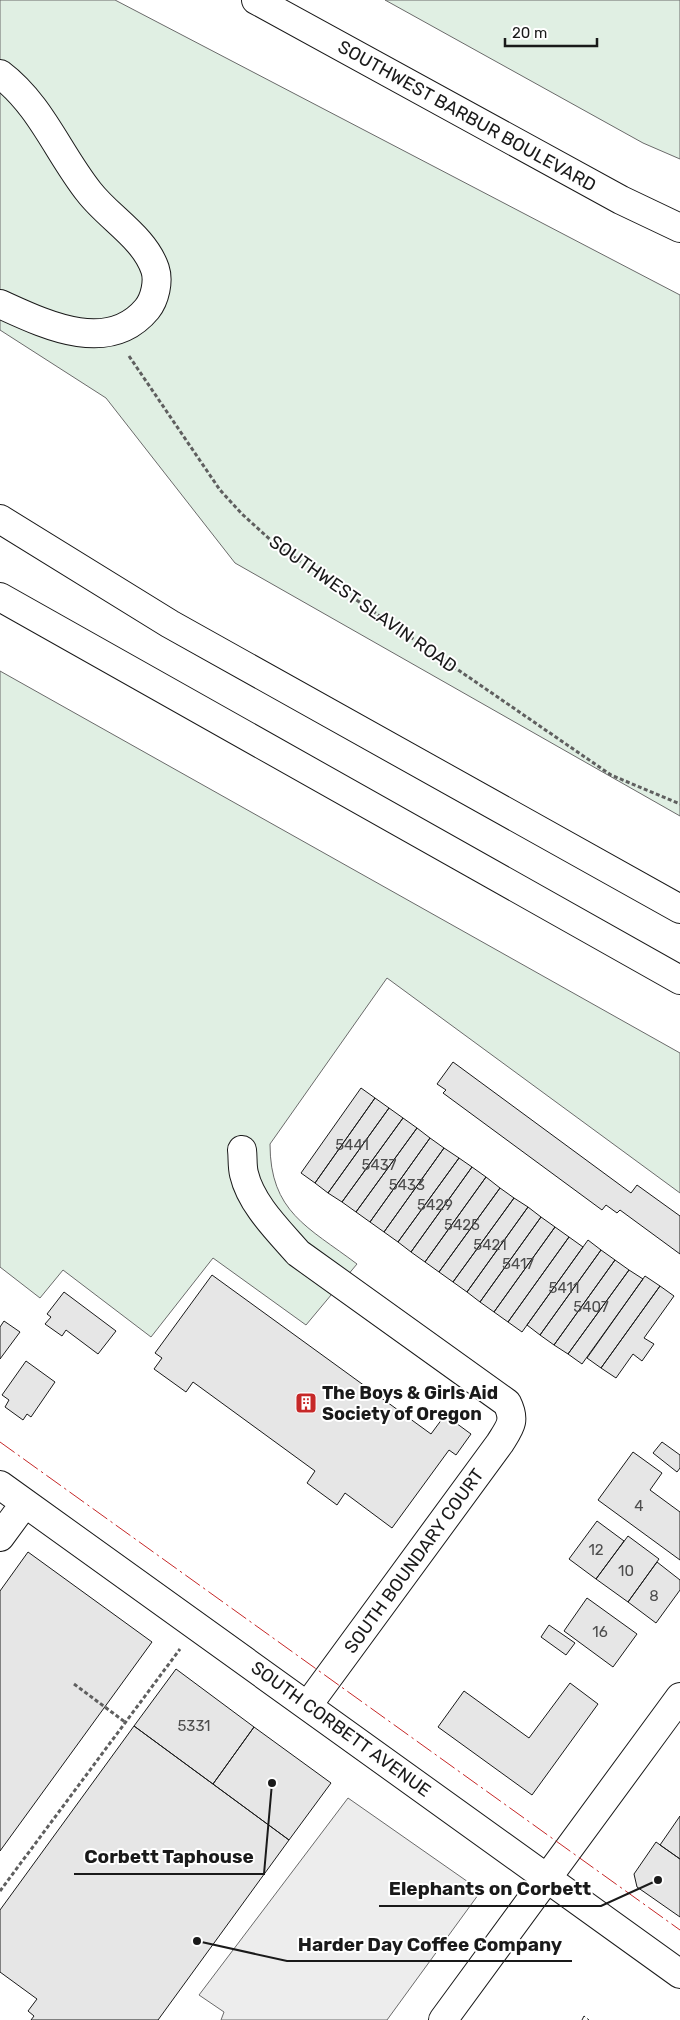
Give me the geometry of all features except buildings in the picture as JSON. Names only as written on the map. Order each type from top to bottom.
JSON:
[{"type":"main road","name":"SOUTHWEST BARBUR BOULEVARD","points":[[256,0],[621,200],[680,228]]},
{"type":"main road","points":[[0,74],[26,99],[89,193],[147,252],[156,271],[156,288],[152,302],[140,317],[126,326],[112,330],[91,334],[65,331],[0,304]]},
{"type":"main road","points":[[0,519],[170,624],[680,909]]},
{"type":"main road","points":[[0,597],[680,980]]},
{"type":"main road","name":"SOUTH BOUNDARY COURT","points":[[242,1150],[244,1174],[257,1203],[298,1253],[507,1404],[512,1414],[510,1427],[500,1443],[308,1705]]},
{"type":"main road","name":"SOUTH CORBETT AVENUE","points":[[0,1485],[680,1974]]},
{"type":"main road","points":[[0,1537],[25,1503]]},
{"type":"main road","points":[[443,2020],[680,1697]]},
{"type":"path","name":"SOUTHWEST SLAVIN ROAD","points":[[112,330],[220,490],[242,514],[275,544],[611,775],[680,804]]},
{"type":"path","points":[[0,1892],[198,1626]]},
{"type":"path","points":[[74,1684],[125,1722]]},
{"type":"green space","points":[[0,0],[115,0],[680,295],[680,816],[235,563],[106,398],[0,330]]},
{"type":"green space","points":[[385,0],[680,0],[680,159],[643,143]]},
{"type":"green space","points":[[0,671],[680,1053],[680,1193],[387,978],[270,1144],[272,1167],[277,1186],[295,1216],[308,1228],[357,1264],[306,1325],[213,1258],[151,1337],[63,1270],[40,1298],[0,1267]]},
{"type":"shaded area","points":[[348,1798],[481,1891],[387,2020],[221,2020],[224,2012],[199,1995]]},
{"type":"fence","points":[[582,2020],[584,2016],[589,2020]]},
{"type":"power","points":[[0,1442],[680,1930]]},
{"type":"place","name":"The Boys & Girls Aid Society of Oregon","points":[[306,1403]]},
{"type":"place","name":"Corbett Taphouse","points":[[272,1783]]},
{"type":"place","name":"Elephants on Corbett","points":[[658,1880]]},
{"type":"place","name":"Harder Day Coffee Company","points":[[197,1941]]}]
